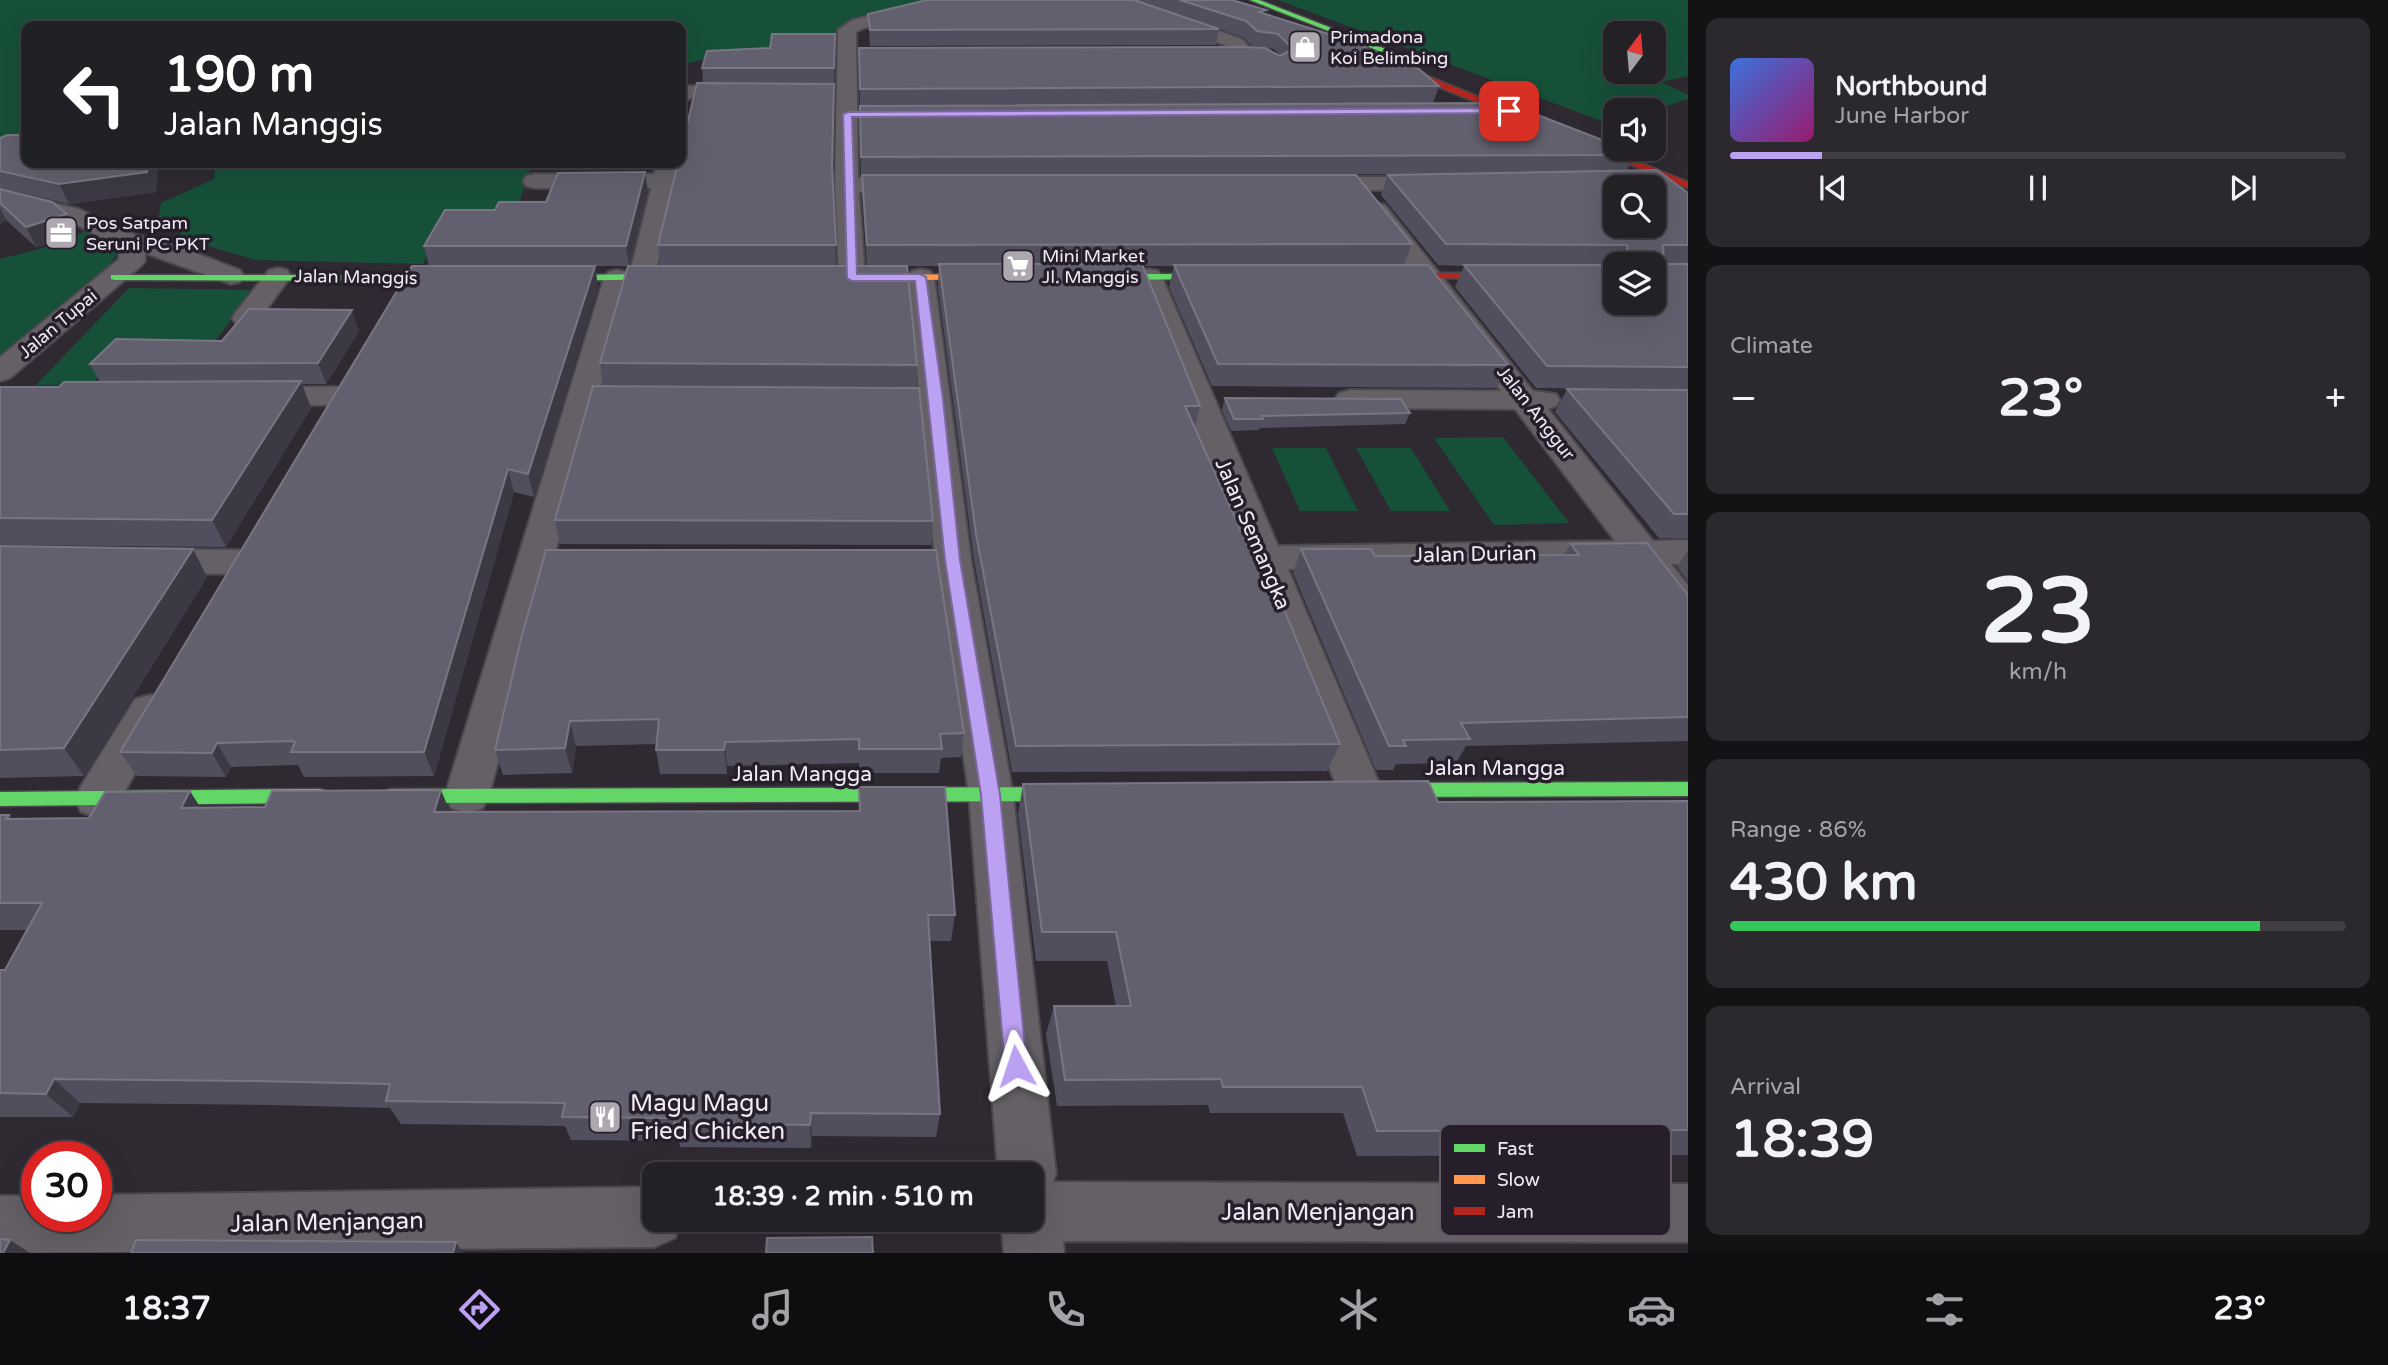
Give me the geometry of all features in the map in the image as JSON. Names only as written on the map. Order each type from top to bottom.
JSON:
[{"type":"street","points":[[1246,3],[1509,111],[1685,178]]},
{"type":"street","points":[[1246,3],[1603,135]]},
{"type":"street","points":[[934,6],[849,27],[853,55],[847,103],[846,278],[1001,277]]},
{"type":"street","points":[[1154,13],[1236,43],[1251,55],[1215,55]]},
{"type":"street","points":[[686,93],[764,92]]},
{"type":"street","points":[[1450,112],[1509,111]]},
{"type":"street","points":[[1658,161],[1685,178]]},
{"type":"street","points":[[467,795],[549,559],[629,278],[667,172],[534,181]]},
{"type":"street","points":[[1666,180],[1685,178]]},
{"type":"street","points":[[1287,184],[1460,184]]},
{"type":"street","name":"Jalan Anggur","points":[[1356,184],[1431,276],[1688,611]]},
{"type":"street","points":[[848,185],[930,185]]},
{"type":"street","name":"Jalan Manggis","points":[[0,197],[37,204],[91,222],[121,238],[176,254],[231,276]]},
{"type":"street","name":"Jalan Tupai","points":[[0,372],[132,261],[132,250],[121,238]]},
{"type":"street","points":[[246,318],[278,276]]},
{"type":"street","points":[[1364,276],[1603,276]]},
{"type":"street","name":"Jalan Manggis","points":[[115,277],[477,278]]},
{"type":"street","points":[[920,277],[923,399],[939,560],[991,795],[1026,1162]]},
{"type":"street","points":[[1082,277],[1243,277]]},
{"type":"street","name":"Jalan Semangka","points":[[1149,277],[1211,399],[1263,558],[1353,790]]},
{"type":"street","points":[[386,313],[407,278]]},
{"type":"street","points":[[533,278],[694,278]]},
{"type":"street","points":[[229,396],[344,384],[316,432]]},
{"type":"street","points":[[1320,399],[1580,401]]},
{"type":"street","points":[[119,560],[245,550],[217,597]]},
{"type":"street","name":"Jalan Durian","points":[[1263,558],[1688,552]]},
{"type":"street","points":[[97,799],[168,680]]},
{"type":"street","name":"Jalan Mangga","points":[[1353,790],[1688,789]]},
{"type":"street","name":"Jalan Mangga","points":[[371,796],[1086,793]]},
{"type":"street","points":[[0,799],[330,796]]},
{"type":"street","name":"Jalan Menjangan","points":[[1044,1211],[1440,1212]]},
{"type":"street","name":"Jalan Menjangan","points":[[0,1226],[642,1217]]},
{"type":"street","points":[[1032,1232],[1034,1253]]},
{"type":"green space","points":[[0,0],[930,0],[839,28],[835,44],[770,43],[767,55],[707,58],[686,64],[686,21],[21,21],[21,137],[0,138]]},
{"type":"green space","points":[[1278,0],[1688,0],[1688,76],[1666,81],[1666,21],[1603,21],[1603,84],[1665,84],[1688,95],[1688,99],[1666,106],[1666,98],[1603,98],[1603,122]]},
{"type":"green space","points":[[215,168],[573,168],[531,169],[516,211],[445,222],[423,264],[256,260],[180,238],[180,230],[157,226],[161,203],[214,179]]},
{"type":"green space","points":[[89,230],[120,248],[111,262],[84,291],[0,355],[0,259],[40,249]]},
{"type":"green space","points":[[129,288],[256,290],[203,355],[119,354],[91,385],[36,385]]},
{"type":"green space","points":[[1503,437],[1569,523],[1494,525],[1434,438]]},
{"type":"green space","points":[[1272,448],[1326,448],[1358,511],[1300,511]]},
{"type":"green space","points":[[1356,448],[1411,448],[1450,511],[1391,511]]},
{"type":"building","points":[[927,0],[1134,0],[1219,29],[870,30],[868,14]]},
{"type":"building","points":[[1180,0],[1232,0],[1266,10],[1259,12],[1341,38],[1419,69],[1439,86],[860,89],[859,48],[1245,47],[1265,48],[1280,56],[1293,49],[1278,34],[1257,31],[1246,21]]},
{"type":"building","points":[[772,34],[835,34],[834,68],[702,68],[707,51],[770,48]]},
{"type":"building","points":[[697,83],[834,84],[832,166],[836,245],[658,245],[677,168],[686,168],[686,129]]},
{"type":"building","points":[[1507,103],[1603,140],[1603,155],[861,157],[860,106]]},
{"type":"building","points":[[21,135],[21,168],[147,168],[147,172],[59,184],[0,171],[0,138]]},
{"type":"building","points":[[1657,170],[1664,175],[1603,175],[1603,238],[1666,238],[1666,177],[1688,193],[1688,245],[1663,245],[1663,252],[1627,252],[1627,245],[1446,244],[1388,175]]},
{"type":"building","points":[[645,172],[626,246],[424,246],[445,210],[495,210],[499,202],[546,202],[558,173]]},
{"type":"building","points":[[862,175],[1356,175],[1412,244],[867,245]]},
{"type":"building","points":[[0,189],[52,202],[67,214],[26,227],[0,203]]},
{"type":"building","points":[[939,264],[1142,264],[1200,406],[1185,406],[1248,547],[1258,547],[1340,744],[1016,746],[976,534]]},
{"type":"building","points":[[1666,264],[1688,264],[1688,367],[1547,366],[1464,265],[1603,265],[1603,315],[1666,315]]},
{"type":"building","points":[[1174,265],[1428,265],[1508,365],[1218,364]]},
{"type":"building","points":[[412,266],[595,266],[528,474],[508,469],[424,752],[291,752],[295,742],[292,741],[217,743],[212,753],[120,752]]},
{"type":"building","points":[[628,266],[907,266],[917,365],[600,363]]},
{"type":"building","points":[[249,309],[352,310],[318,363],[90,364],[116,339],[222,341]]},
{"type":"building","points":[[301,381],[212,520],[0,518],[0,387],[59,387],[64,382]]},
{"type":"building","points":[[593,386],[919,388],[933,521],[555,520]]},
{"type":"building","points":[[1567,389],[1688,390],[1688,514],[1674,514]]},
{"type":"building","points":[[1225,398],[1401,399],[1410,413],[1234,419]]},
{"type":"building","points":[[1647,543],[1688,595],[1688,717],[1461,723],[1470,739],[1403,740],[1406,746],[1389,746],[1301,549],[1371,549],[1375,556],[1579,555],[1571,544]]},
{"type":"building","points":[[0,546],[193,549],[64,748],[0,750]]},
{"type":"building","points":[[546,550],[936,550],[964,733],[940,734],[942,749],[859,749],[859,739],[725,742],[724,750],[656,750],[659,719],[570,721],[565,748],[495,750],[521,639]]},
{"type":"building","points":[[1428,781],[1438,802],[1688,801],[1688,1130],[1671,1130],[1671,1124],[1440,1124],[1440,1131],[1377,1131],[1362,1087],[1223,1087],[1221,1079],[1065,1080],[1054,1006],[1131,1006],[1116,932],[1042,932],[1023,784]]},
{"type":"building","points":[[859,787],[945,787],[955,915],[928,915],[940,1114],[811,1113],[810,1125],[674,1123],[675,1118],[562,1117],[565,1103],[386,1101],[390,1084],[54,1079],[46,1094],[0,1093],[0,970],[5,970],[42,903],[0,903],[0,815],[9,815],[6,819],[89,818],[105,792],[190,791],[181,808],[265,807],[272,791],[441,790],[434,812],[860,811]]},
{"type":"building","points":[[872,1237],[873,1253],[766,1253],[767,1238]]},
{"type":"building","points":[[0,1239],[10,1240],[3,1253],[0,1253]]},
{"type":"building","points":[[136,1240],[456,1242],[453,1253],[131,1253]]},
{"type":"traffic: fast","points":[[1253,0],[1415,62]]},
{"type":"traffic: fast","points":[[115,277],[458,278]]},
{"type":"traffic: fast","points":[[546,278],[675,277]]},
{"type":"traffic: fast","points":[[1096,277],[1225,277]]},
{"type":"traffic: fast","points":[[1381,790],[1688,789]]},
{"type":"traffic: fast","points":[[391,796],[1072,794]]},
{"type":"traffic: fast","points":[[0,799],[320,796]]},
{"type":"traffic: slow","points":[[858,278],[990,277]]},
{"type":"traffic: jam","points":[[1385,62],[1688,185]]},
{"type":"traffic: jam","points":[[1386,276],[1603,276]]},
{"type":"place","name":"Primadona Koi Belimbing","points":[[1305,47]]},
{"type":"place","name":"Pos Satpam Seruni PC PKT","points":[[61,233]]},
{"type":"place","name":"Mini Market Jl. Manggis","points":[[1018,266]]},
{"type":"place","name":"Magu Magu Fried Chicken","points":[[605,1117]]},
{"type":"route","points":[[1016,1066],[991,795],[953,560],[920,277],[852,278],[848,114],[1509,111]]}]
